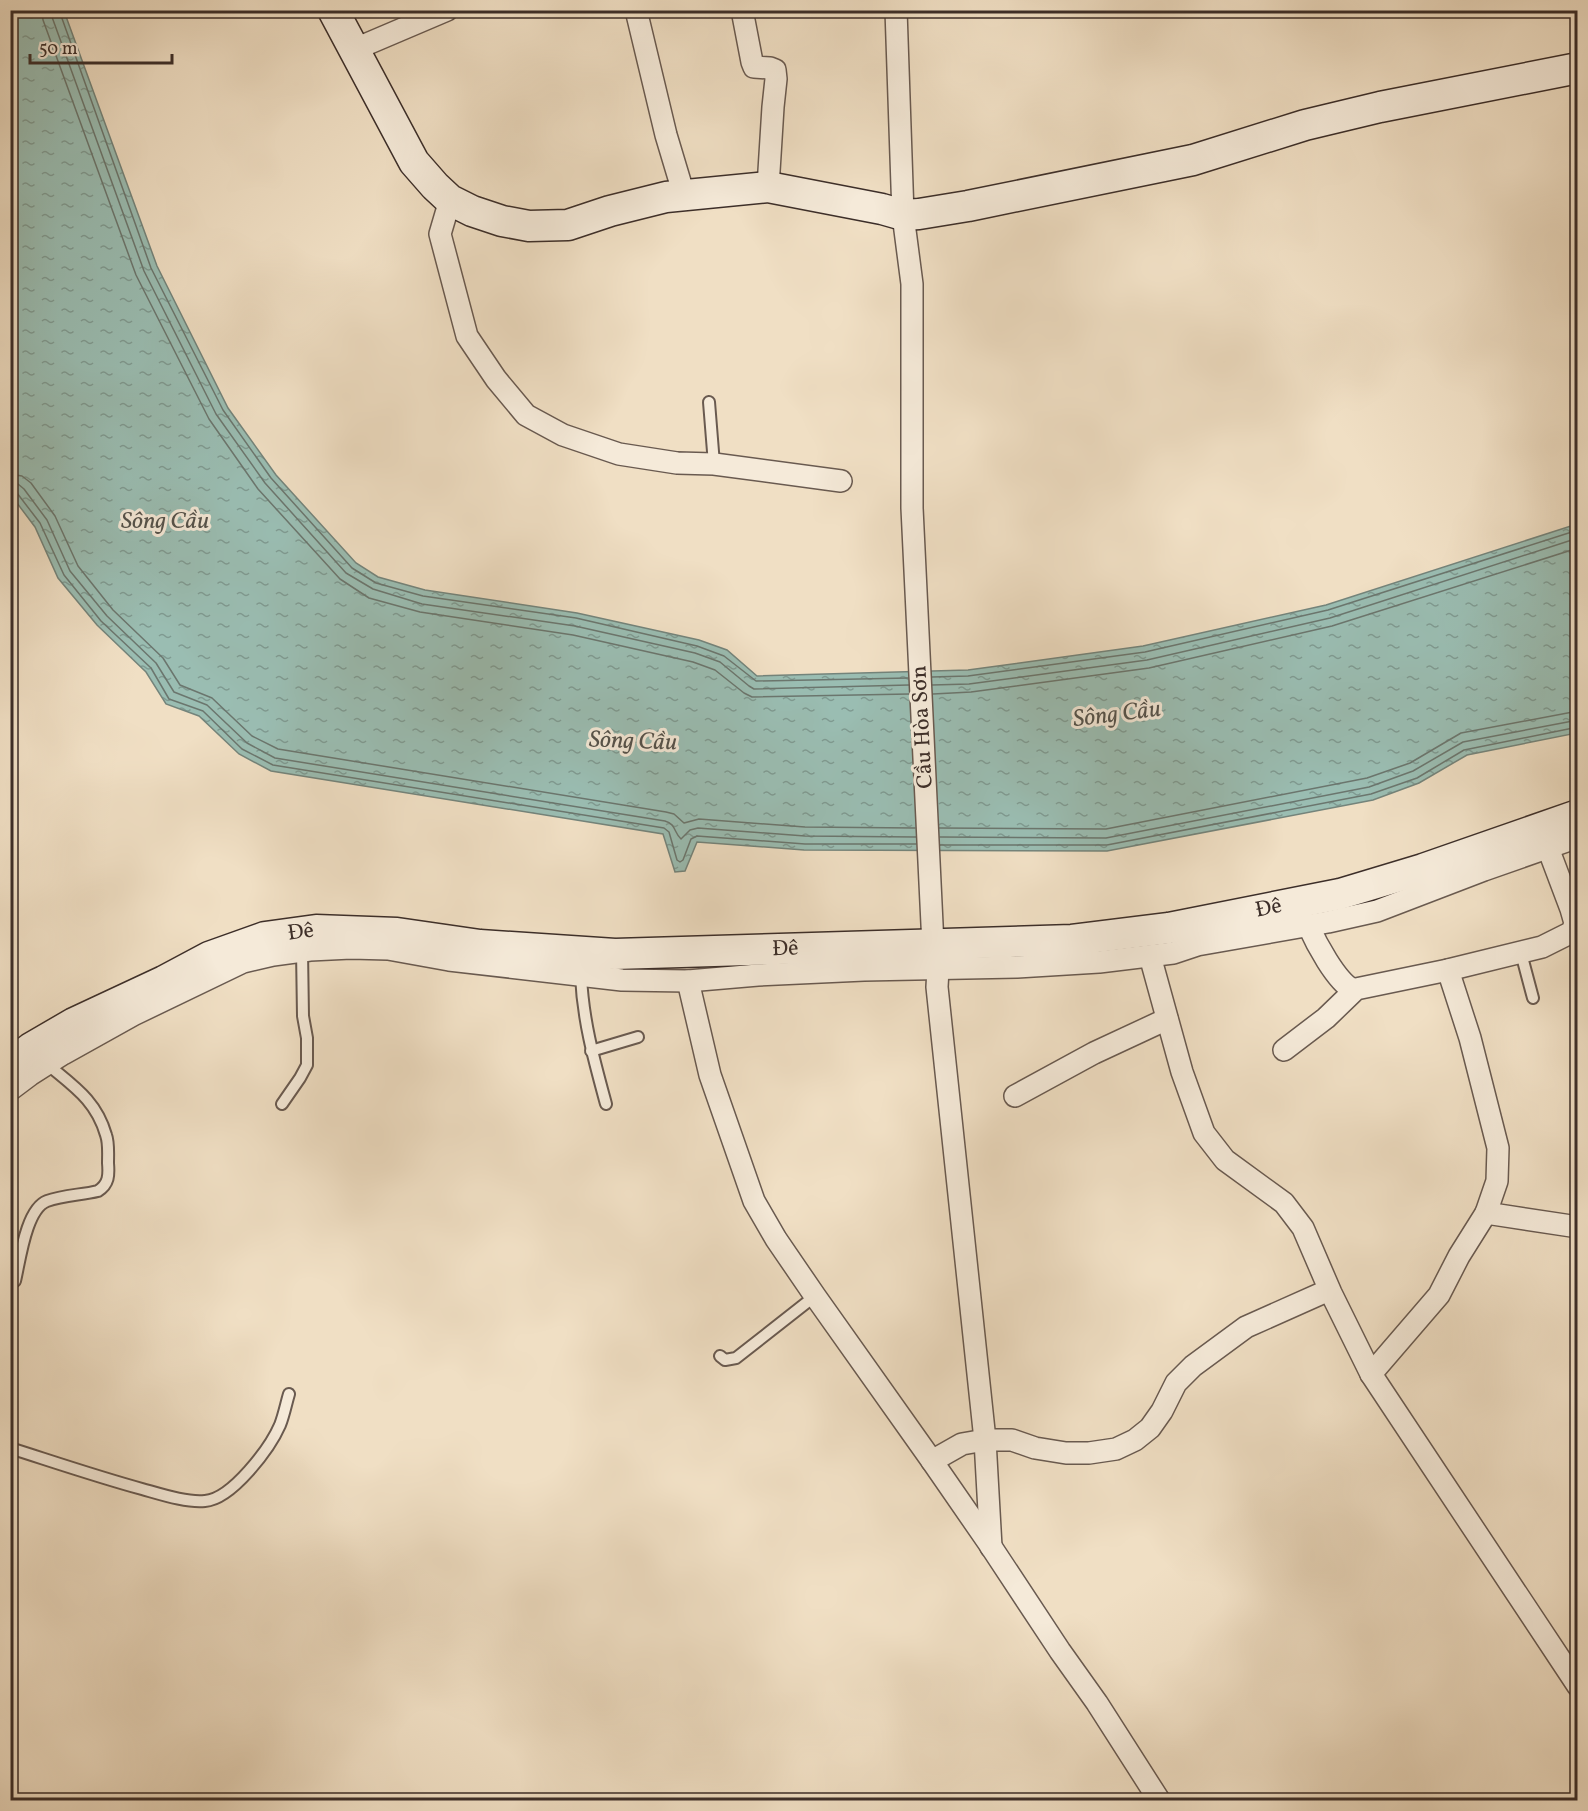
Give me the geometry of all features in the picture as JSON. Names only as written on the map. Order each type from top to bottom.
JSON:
[{"type":"main road","points":[[333,10],[414,162],[450,200],[472,211],[502,221],[529,226],[568,225],[666,197],[768,187],[882,208],[903,215],[919,214],[1193,160],[1305,125],[1380,107],[1578,68]]},
{"type":"main road","name":"Đê","points":[[10,1064],[31,1048],[74,1023],[209,957],[265,937],[316,930],[397,933],[480,945],[615,954],[935,957],[1169,928],[1340,894],[1423,869],[1578,815]]},
{"type":"street","points":[[353,50],[447,10]]},
{"type":"street","points":[[636,10],[666,135],[684,195]]},
{"type":"street","points":[[742,10],[754,67],[775,70],[768,187]]},
{"type":"street","name":"Cầu Hòa Sơn","points":[[896,10],[903,215],[912,284],[912,508],[935,957],[985,1440],[991,1547]]},
{"type":"street","points":[[450,200],[440,234],[467,336],[496,379],[526,415],[563,435],[619,454],[677,463],[714,464],[841,481]]},
{"type":"street","points":[[10,1090],[47,1064],[133,1015],[243,962],[273,955],[351,948],[388,949],[449,960],[581,976],[621,980],[688,981],[840,971],[935,957],[1017,967],[1099,962],[1173,953],[1197,945],[1377,910],[1578,837]]},
{"type":"street","points":[[1284,1050],[1326,1018],[1348,998],[1353,990],[1542,947],[1572,932],[1575,923],[1548,848]]},
{"type":"street","points":[[1308,925],[1329,962],[1344,983],[1353,990]]},
{"type":"street","points":[[1150,956],[1182,1072],[1204,1133],[1225,1160],[1284,1203],[1303,1228],[1329,1290],[1371,1374],[1578,1686]]},
{"type":"street","points":[[1371,1374],[1439,1295],[1459,1256],[1486,1213],[1497,1181],[1498,1148],[1470,1038],[1448,970]]},
{"type":"street","points":[[688,981],[710,1075],[754,1201],[776,1239],[991,1547],[1097,1703],[1159,1800]]},
{"type":"street","points":[[1015,1096],[1094,1053],[1167,1019]]},
{"type":"street","points":[[1486,1213],[1578,1227]]},
{"type":"street","points":[[932,1461],[962,1444],[985,1440],[1012,1440],[1035,1448],[1066,1453],[1089,1453],[1116,1449],[1135,1440],[1150,1428],[1162,1411],[1176,1383],[1202,1359],[1246,1326],[1329,1290]]},
{"type":"lane","points":[[709,402],[714,464]]},
{"type":"lane","points":[[282,1104],[307,1065],[307,1038],[303,1016],[302,951]]},
{"type":"lane","points":[[1521,952],[1533,998]]},
{"type":"lane","points":[[581,976],[583,1006],[591,1051],[606,1104]]},
{"type":"lane","points":[[591,1051],[638,1037]]},
{"type":"lane","points":[[15,1281],[28,1225],[34,1212],[46,1202],[98,1191],[105,1187],[109,1174],[107,1136],[95,1108],[79,1090],[47,1064]]},
{"type":"lane","points":[[720,1356],[725,1360],[736,1358],[815,1296]]},
{"type":"lane","points":[[10,1448],[173,1498],[206,1501],[222,1496],[249,1471],[281,1424],[289,1394]]},
{"type":"water","name":"Sông Cầu","points":[[11,11],[64,11],[157,266],[228,408],[276,475],[356,563],[378,577],[425,590],[577,613],[699,640],[727,650],[757,676],[968,670],[1143,646],[1326,605],[1577,524],[1577,733],[1467,755],[1419,783],[1373,800],[1107,851],[804,850],[697,842],[685,871],[675,872],[663,834],[271,771],[239,754],[199,716],[166,704],[146,672],[97,625],[58,578],[35,527],[11,495]]}]
